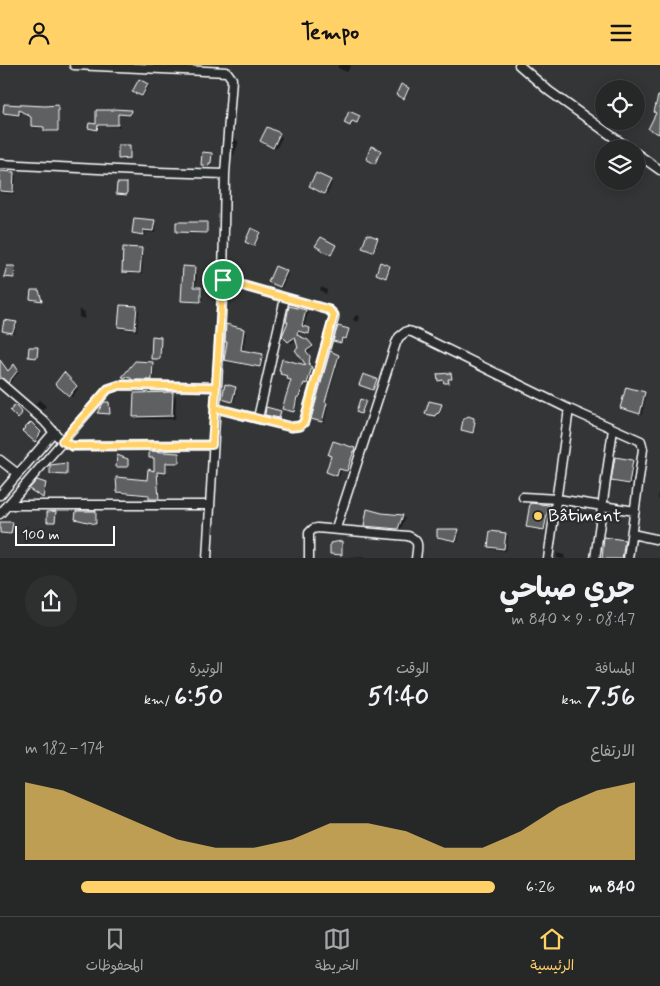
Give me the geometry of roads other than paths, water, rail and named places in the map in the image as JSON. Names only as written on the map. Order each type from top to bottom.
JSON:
[{"type":"street","points":[[74,65],[227,72],[232,79],[233,88],[225,173],[223,280],[212,445],[207,558]]},
{"type":"street","points":[[519,65],[549,91],[617,140]]},
{"type":"street","points":[[645,159],[660,170]]},
{"type":"street","points":[[0,164],[157,172],[225,173]]},
{"type":"street","points":[[215,408],[295,427],[300,426],[304,422],[334,318],[334,315],[329,310],[223,280]]},
{"type":"street","points":[[258,418],[285,297]]},
{"type":"street","points":[[336,528],[396,343],[402,333],[407,331],[569,409],[641,441],[643,444],[628,558]]},
{"type":"street","points":[[0,383],[62,441],[72,446],[212,445]]},
{"type":"street","points":[[0,514],[108,389],[120,385],[216,387]]},
{"type":"street","points":[[548,558],[569,409]]},
{"type":"street","points":[[595,558],[613,429]]},
{"type":"street","points":[[0,495],[54,432]]},
{"type":"street","points":[[0,460],[18,474]]},
{"type":"street","points":[[523,497],[556,499],[635,511]]},
{"type":"street","points":[[7,505],[209,505]]},
{"type":"street","points":[[309,558],[308,537],[310,530],[316,528],[336,528],[412,537],[417,543],[416,558]]},
{"type":"street","points":[[632,534],[660,541]]},
{"type":"place","name":"Bâtiment","points":[[538,516]]}]
